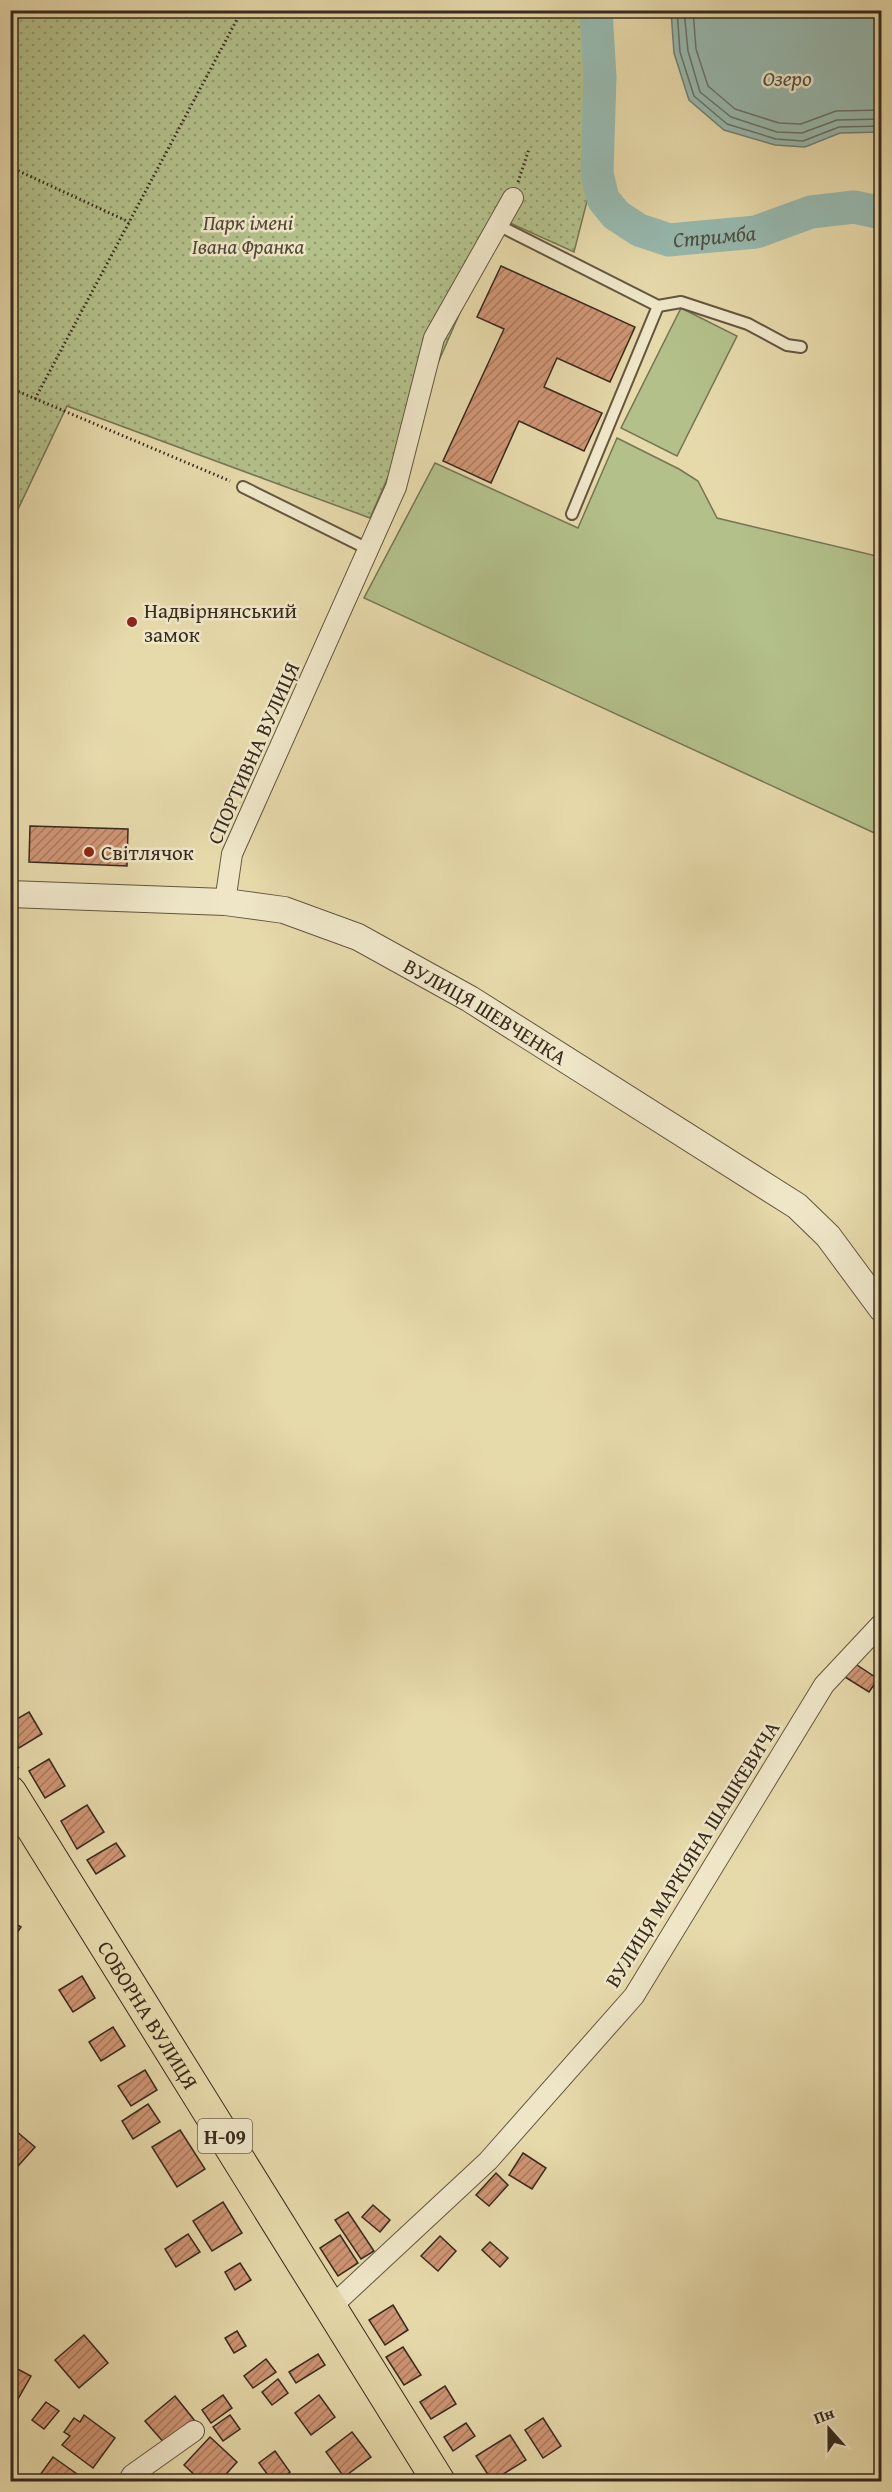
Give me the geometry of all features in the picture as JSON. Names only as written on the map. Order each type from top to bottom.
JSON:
[{"type":"main road","name":"СОБОРНА ВУЛИЦЯ","points":[[14,1809],[439,2481]]},
{"type":"street","name":"СПОРТИВНА ВУЛИЦЯ","points":[[225,902],[232,854],[396,487],[434,338],[513,198]]},
{"type":"street","name":"ВУЛИЦЯ ШЕВЧЕНКА","points":[[10,894],[225,902],[284,910],[358,937],[470,999],[796,1206],[828,1236],[882,1309]]},
{"type":"street","name":"ВУЛИЦЯ МАРКІЯНА ШАШКЕВИЧА","points":[[331,2307],[488,2161],[634,1996],[824,1684],[882,1623]]},
{"type":"street","points":[[128,2481],[132,2475],[194,2431]]},
{"type":"lane","points":[[498,225],[658,306],[681,302],[748,324],[787,345],[801,347]]},
{"type":"lane","points":[[572,514],[658,306]]},
{"type":"lane","points":[[243,487],[369,550]]},
{"type":"path","points":[[35,399],[242,10]]},
{"type":"path","points":[[513,198],[530,149]]},
{"type":"path","points":[[10,166],[129,222]]},
{"type":"path","points":[[10,388],[243,487]]},
{"type":"green space","name":"Парк імені Івана Франка","points":[[11,11],[602,11],[597,162],[574,252],[501,219],[370,518],[67,406],[11,524]]},
{"type":"green space","points":[[681,308],[737,336],[677,456],[621,428]]},
{"type":"green space","points":[[617,438],[698,481],[717,518],[881,557],[881,836],[364,598],[435,463],[578,528]]},
{"type":"water","name":"Озеро","points":[[671,11],[881,11],[881,132],[840,133],[805,147],[775,145],[724,130],[689,100],[674,53]]},
{"type":"building","points":[[501,266],[635,327],[610,382],[557,358],[544,387],[602,413],[584,451],[519,421],[491,483],[443,461],[504,329],[477,317]]},
{"type":"building","points":[[30,826],[128,829],[127,866],[29,862]]},
{"type":"building","points":[[854,1663],[878,1679],[869,1692],[845,1677]]},
{"type":"building","points":[[29,1712],[42,1734],[19,1748],[10,1734],[10,1723]]},
{"type":"building","points":[[49,1759],[65,1786],[45,1798],[29,1771]]},
{"type":"building","points":[[87,1805],[104,1832],[77,1849],[61,1821]]},
{"type":"building","points":[[116,1843],[125,1856],[96,1874],[87,1860]]},
{"type":"building","points":[[10,1920],[21,1927],[10,1943]]},
{"type":"building","points":[[82,1976],[95,1998],[73,2012],[59,1990]]},
{"type":"building","points":[[113,2027],[125,2046],[101,2061],[89,2042]]},
{"type":"building","points":[[145,2070],[157,2090],[131,2106],[118,2086]]},
{"type":"building","points":[[148,2104],[160,2122],[133,2139],[122,2121]]},
{"type":"building","points":[[10,2126],[35,2147],[10,2175]]},
{"type":"building","points":[[180,2130],[205,2169],[177,2187],[152,2147]]},
{"type":"building","points":[[523,2153],[546,2168],[532,2189],[509,2175]]},
{"type":"building","points":[[496,2173],[508,2185],[489,2206],[476,2195]]},
{"type":"building","points":[[223,2202],[242,2233],[212,2251],[193,2221]]},
{"type":"building","points":[[373,2205],[390,2220],[380,2232],[362,2217]]},
{"type":"building","points":[[348,2212],[374,2251],[361,2259],[335,2220]]},
{"type":"building","points":[[188,2234],[200,2252],[176,2267],[165,2249]]},
{"type":"building","points":[[340,2235],[358,2263],[338,2276],[320,2248]]},
{"type":"building","points":[[440,2236],[456,2251],[438,2271],[421,2256]]},
{"type":"building","points":[[490,2242],[508,2258],[500,2267],[482,2250]]},
{"type":"building","points":[[240,2263],[251,2280],[235,2290],[225,2272]]},
{"type":"building","points":[[393,2305],[408,2330],[385,2345],[369,2320]]},
{"type":"building","points":[[237,2331],[246,2346],[234,2353],[225,2338]]},
{"type":"building","points":[[84,2335],[108,2363],[79,2388],[55,2360]]},
{"type":"building","points":[[403,2347],[421,2375],[404,2385],[386,2357]]},
{"type":"building","points":[[318,2354],[325,2365],[296,2383],[289,2372]]},
{"type":"building","points":[[266,2359],[276,2372],[253,2388],[244,2376]]},
{"type":"building","points":[[10,2365],[31,2376],[14,2406],[10,2404]]},
{"type":"building","points":[[278,2379],[288,2393],[272,2405],[262,2392]]},
{"type":"building","points":[[445,2386],[456,2404],[431,2419],[420,2402]]},
{"type":"building","points":[[223,2395],[232,2408],[211,2423],[202,2410]]},
{"type":"building","points":[[319,2395],[335,2417],[311,2435],[295,2413]]},
{"type":"building","points":[[175,2396],[195,2421],[166,2445],[145,2421]]},
{"type":"building","points":[[46,2402],[59,2411],[44,2429],[32,2420]]},
{"type":"building","points":[[84,2415],[115,2438],[93,2468],[62,2445],[70,2436],[64,2432],[74,2418],[80,2422]]},
{"type":"building","points":[[230,2415],[240,2429],[223,2441],[213,2427]]},
{"type":"building","points":[[543,2418],[561,2446],[543,2458],[525,2430]]},
{"type":"building","points":[[466,2423],[475,2436],[453,2451],[444,2437]]},
{"type":"building","points":[[352,2432],[371,2457],[344,2477],[326,2452]]},
{"type":"building","points":[[510,2435],[526,2460],[492,2481],[476,2456]]},
{"type":"building","points":[[210,2437],[237,2462],[219,2482],[202,2482],[184,2465]]},
{"type":"building","points":[[275,2451],[290,2472],[278,2482],[273,2482],[259,2463]]},
{"type":"building","points":[[53,2457],[87,2481],[35,2482]]},
{"type":"waterway","name":"Стримба","points":[[596,10],[600,77],[597,173],[603,199],[616,215],[639,230],[669,240],[756,232],[811,212],[854,207],[882,213]]},
{"type":"place","name":"Надвірнянський замок","points":[[132,622]]},
{"type":"place","name":"Світлячок","points":[[89,852]]}]
